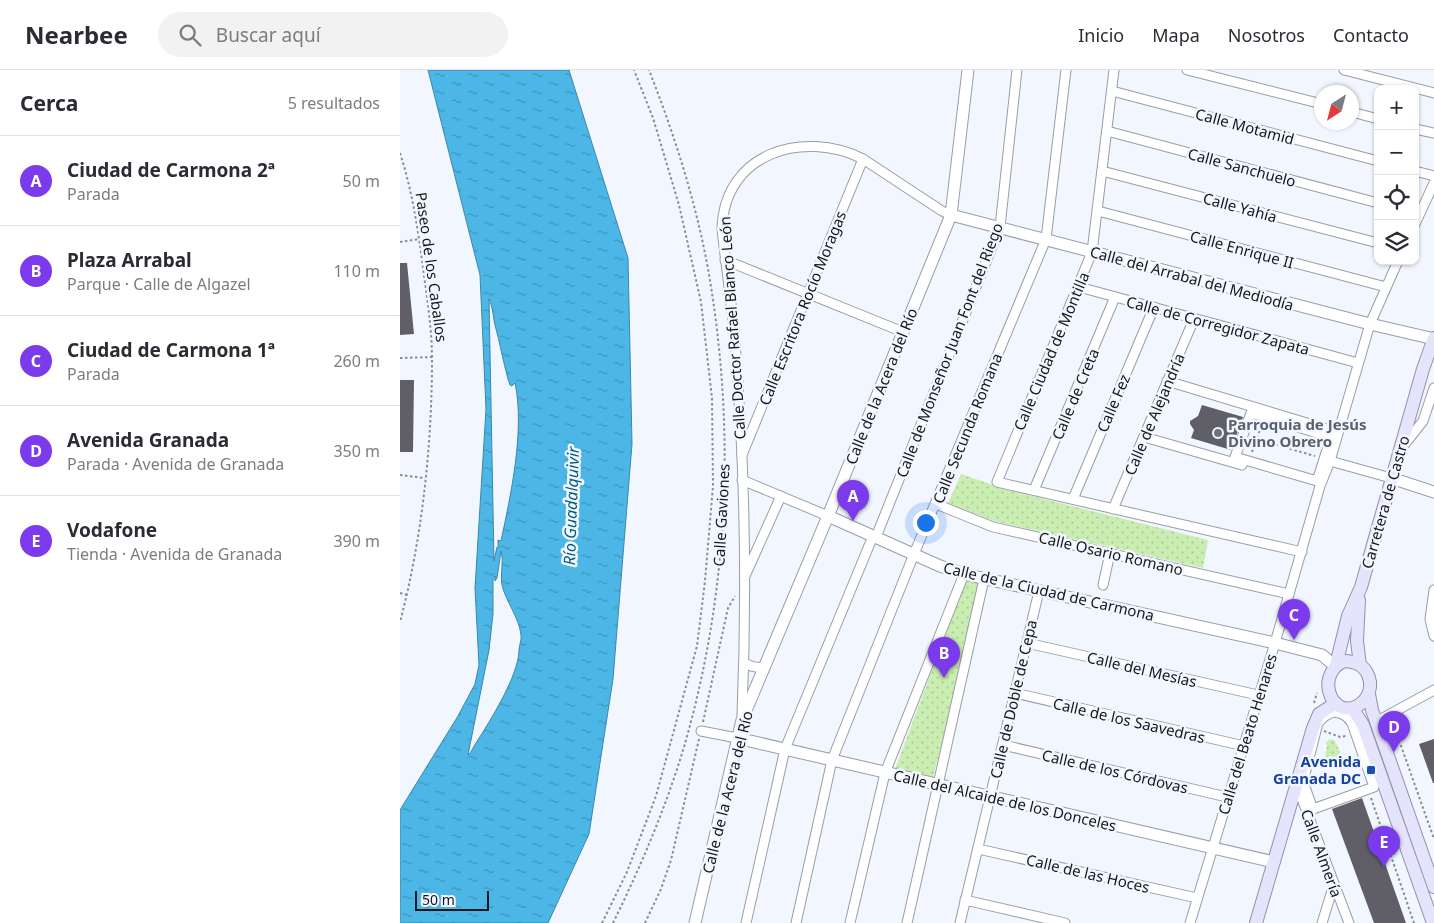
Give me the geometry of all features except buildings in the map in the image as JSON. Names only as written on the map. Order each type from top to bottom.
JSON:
[{"type":"main road","name":"Carretera de Castro","points":[[1336,666],[1348,616],[1361,587],[1391,478],[1434,338]]},
{"type":"main road","points":[[1360,665],[1357,625],[1361,587]]},
{"type":"main road","points":[[1369,694],[1362,704],[1353,709],[1345,709],[1336,703],[1329,692],[1328,686],[1332,671],[1336,666],[1346,661],[1360,665],[1368,674],[1372,710],[1434,887]]},
{"type":"main road","points":[[1256,923],[1312,728],[1319,714],[1336,703]]},
{"type":"main road","points":[[1353,709],[1363,725],[1433,923]]},
{"type":"street","name":"Calle de la Acera del Río","points":[[695,923],[742,720],[951,215],[968,70]]},
{"type":"street","name":"Calle de Monseñor Juan Font del Riego","points":[[746,923],[785,749],[1000,227],[1017,70]]},
{"type":"street","name":"Calle Secunda Romana","points":[[796,923],[832,760],[914,554],[1046,239],[1066,70]]},
{"type":"street","name":"Calle Ciudad de Montilla","points":[[1034,490],[997,482],[1092,252],[1114,70]]},
{"type":"street","points":[[1188,70],[1314,102]]},
{"type":"street","points":[[1344,70],[1434,93]]},
{"type":"street","name":"Calle Motamid","points":[[1112,91],[1374,160]]},
{"type":"street","points":[[1359,114],[1374,118]]},
{"type":"street","points":[[1419,129],[1434,133]]},
{"type":"street","name":"Calle Sanchuelo","points":[[1107,131],[1374,202]]},
{"type":"street","name":"Calle Doctor Rafael Blanco León","points":[[742,720],[744,579],[742,458],[735,342],[722,229],[723,212],[729,193],[735,182],[750,166],[774,153],[809,146],[825,146],[864,159],[951,215]]},
{"type":"street","name":"Calle Escritora Rocío Moragas","points":[[742,458],[864,159]]},
{"type":"street","name":"Calle Yahía","points":[[1102,171],[1374,243]]},
{"type":"street","points":[[1419,172],[1434,176]]},
{"type":"street","points":[[1419,209],[1434,182]]},
{"type":"street","name":"Calle Enrique II","points":[[1098,211],[1386,287]]},
{"type":"street","name":"Calle del Arrabal del Mediodía","points":[[951,215],[1370,324],[1434,338]]},
{"type":"street","points":[[725,260],[903,332]]},
{"type":"street","name":"Calle del Beato Henares","points":[[1190,923],[1302,552],[1327,460],[1370,324],[1396,265]]},
{"type":"street","name":"Calle de Corregidor Zapata","points":[[1079,287],[1358,363]]},
{"type":"street","name":"Calle de Creta","points":[[1034,490],[1115,297]]},
{"type":"street","name":"Calle Fez","points":[[1073,499],[1154,307]]},
{"type":"street","name":"Calle de Alejandría","points":[[1113,509],[1194,319]]},
{"type":"street","points":[[1168,381],[1337,432]]},
{"type":"street","points":[[1399,451],[1423,421],[1434,388]]},
{"type":"street","points":[[1251,413],[1330,437],[1327,460],[1317,481],[1235,457],[1251,413]]},
{"type":"street","points":[[1144,437],[1320,486]]},
{"type":"street","points":[[1327,460],[1434,492]]},
{"type":"street","name":"Calle de la Ciudad de Carmona","points":[[742,480],[940,566],[964,574],[1275,643],[1322,655],[1336,666]]},
{"type":"street","points":[[1034,490],[1302,552]]},
{"type":"street","points":[[744,579],[781,496]]},
{"type":"street","name":"Calle Osario Romano","points":[[936,504],[993,527],[1289,594]]},
{"type":"street","points":[[1103,585],[1110,553]]},
{"type":"street","points":[[850,923],[885,773],[964,574]]},
{"type":"street","points":[[906,923],[984,579]]},
{"type":"street","points":[[1434,590],[1430,619],[1434,636]]},
{"type":"street","name":"Calle de Doble de Cepa","points":[[960,923],[1039,591]]},
{"type":"street","name":"Calle del Mesías","points":[[1026,643],[1258,695]]},
{"type":"street","points":[[744,663],[749,666],[764,667]]},
{"type":"street","points":[[1381,719],[1434,690]]},
{"type":"street","name":"Calle de los Saavedras","points":[[1015,693],[1244,746]]},
{"type":"street","points":[[1334,712],[1342,713],[1352,723],[1374,787],[1313,809],[1304,782],[1318,723],[1328,714],[1334,712]]},
{"type":"street","points":[[701,731],[737,738]]},
{"type":"street","name":"Calle del Alcaide de los Donceles","points":[[737,738],[1274,862]]},
{"type":"street","name":"Calle de los Córdovas","points":[[1003,745],[1227,797]]},
{"type":"street","name":"Calle Almería","points":[[1296,782],[1348,923]]},
{"type":"street","name":"Calle de las Hoces","points":[[978,849],[1197,898]]},
{"type":"street","points":[[1322,923],[1334,884]]},
{"type":"street","points":[[965,900],[1065,923]]},
{"type":"path","points":[[602,923],[626,872],[656,796],[694,655],[706,581],[713,486],[712,398],[701,302],[679,205],[653,118],[634,70]]},
{"type":"path","name":"Calle Gaviones","points":[[613,923],[638,870],[663,809],[686,737],[706,650],[716,595],[722,544],[724,401],[713,298],[684,171],[672,130],[649,70]]},
{"type":"path","name":"Paseo de los Caballos","points":[[400,153],[409,180],[419,239],[432,357],[430,418],[425,478],[418,535],[400,622]]},
{"type":"path","points":[[400,242],[419,239]]},
{"type":"path","points":[[400,358],[432,357]]},
{"type":"path","points":[[1249,461],[1263,417]]},
{"type":"path","points":[[1256,439],[1327,460]]},
{"type":"path","points":[[400,476],[425,478]]},
{"type":"path","points":[[645,923],[661,889],[671,860],[728,608],[744,579]]},
{"type":"path","points":[[400,593],[407,595]]},
{"type":"green space","points":[[961,474],[1008,490],[1208,540],[1203,568],[994,521],[948,503]]},
{"type":"green space","points":[[966,579],[983,585],[932,781],[894,772]]},
{"type":"green space","points":[[1330,739],[1335,741],[1340,751],[1341,764],[1339,767],[1330,767],[1325,757],[1327,745],[1325,743]]},
{"type":"water","name":"Río Guadalquivir","points":[[428,70],[569,70],[628,258],[632,444],[613,679],[589,834],[548,923],[400,923],[400,810],[458,716],[475,684],[479,665],[475,588],[486,409],[480,275]],"holes":[[[489,299],[508,379],[510,385],[512,386],[515,383],[518,401],[518,441],[512,483],[501,541],[498,540],[494,561]],[[501,551],[502,585],[520,628],[521,639],[518,660],[503,698],[468,755],[489,650],[493,614],[493,580],[495,576],[495,581],[497,578]]]},
{"type":"place","name":"Parroquia de Jesús Divino Obrero","points":[[1218,433]]},
{"type":"place","name":"Ciudad de Carmona 2ª","points":[[853,521]]},
{"type":"place","name":"Ciudad de Carmona 1ª","points":[[1294,640]]},
{"type":"place","name":"Plaza Arrabal","points":[[944,678]]},
{"type":"place","name":"Avenida Granada","points":[[1394,752]]},
{"type":"place","name":"Avenida Granada DC","points":[[1371,770]]},
{"type":"place","name":"Vodafone","points":[[1384,867]]}]
